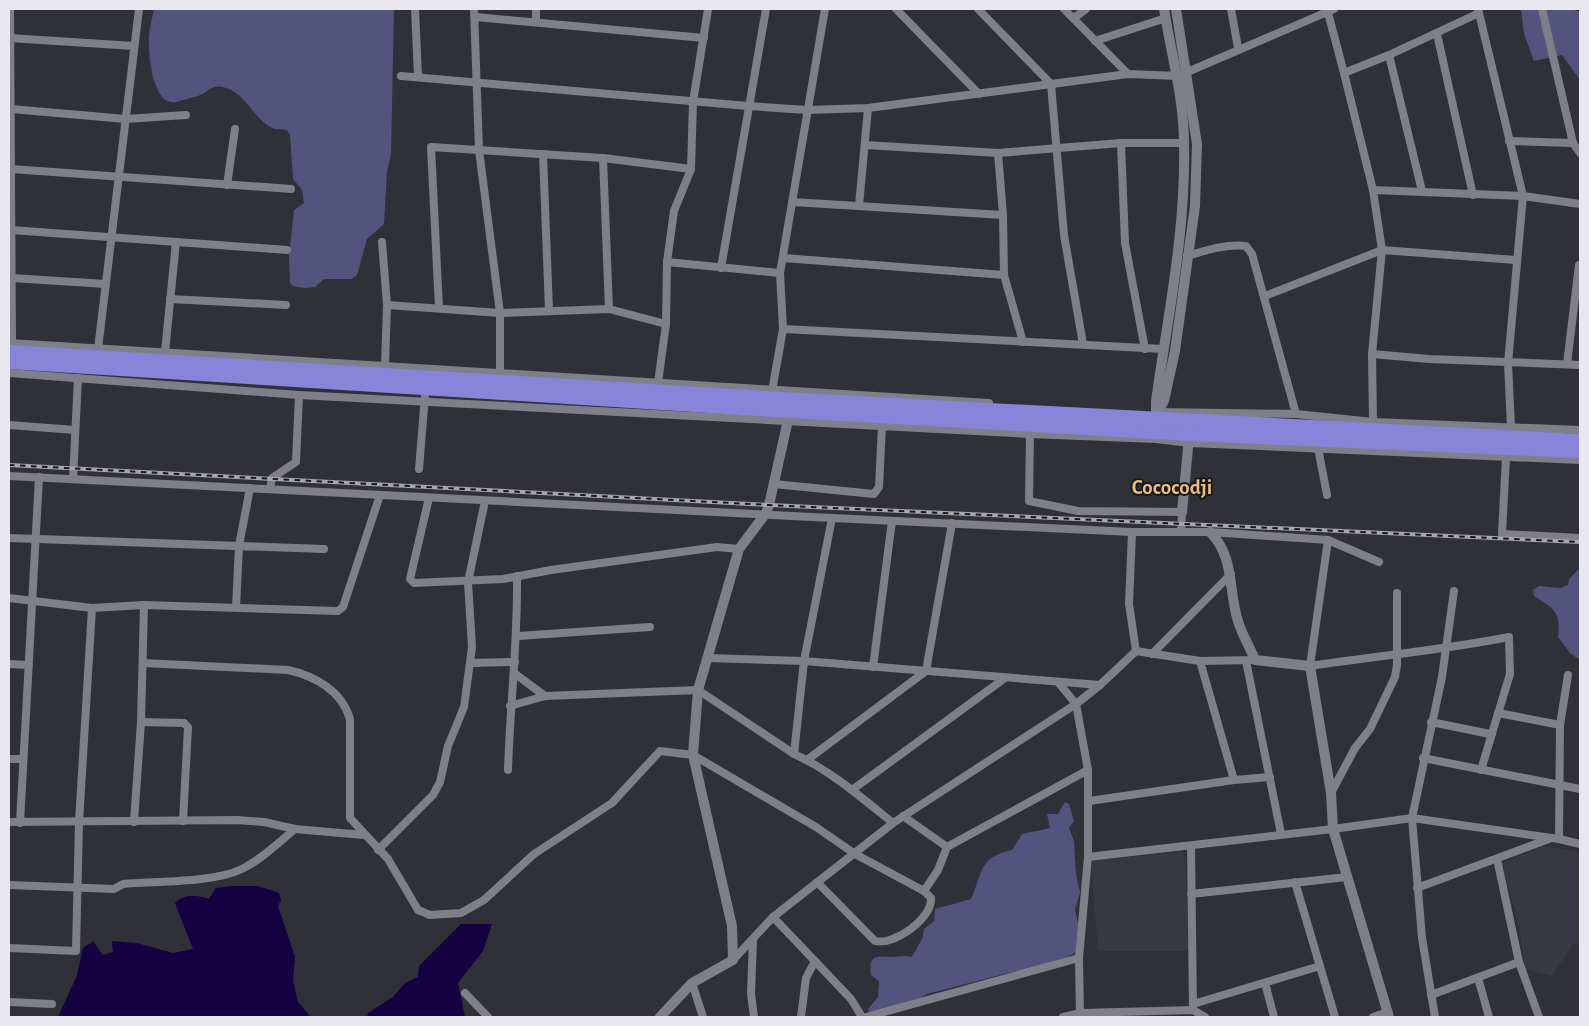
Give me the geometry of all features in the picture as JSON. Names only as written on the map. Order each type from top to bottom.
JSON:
[{"type":"highway","points":[[10,346],[404,377],[1156,426],[1190,433],[1580,451]]},
{"type":"highway","points":[[9,362],[425,396],[789,416],[1156,426]]},
{"type":"highway","points":[[1190,433],[1580,441]]},
{"type":"street","points":[[10,9],[10,220],[12,230],[10,346],[165,352],[772,391],[1156,426],[1190,433],[1318,448],[1580,460]]},
{"type":"street","points":[[98,350],[139,9]]},
{"type":"street","points":[[415,9],[418,76]]},
{"type":"street","points":[[536,9],[536,22]]},
{"type":"street","points":[[658,384],[666,324],[667,262],[674,211],[691,169],[693,102],[708,9]]},
{"type":"street","points":[[721,268],[766,9]]},
{"type":"street","points":[[772,391],[783,329],[780,273],[825,9]]},
{"type":"street","points":[[896,9],[979,94]]},
{"type":"street","points":[[978,9],[1051,84],[1064,235],[1083,344]]},
{"type":"street","points":[[1064,9],[1128,74]]},
{"type":"street","points":[[1074,18],[1086,9]]},
{"type":"street","points":[[1156,426],[1156,401],[1182,213],[1183,75],[1176,9]]},
{"type":"street","points":[[1231,9],[1238,48]]},
{"type":"street","points":[[1542,9],[1573,143],[1580,152]]},
{"type":"street","points":[[402,76],[478,81],[748,106],[807,110],[868,108],[1128,74],[1183,75],[1238,48],[1330,10],[1373,190],[1382,250],[1372,354],[1373,422]]},
{"type":"street","points":[[1344,73],[1437,34],[1479,11],[1523,196],[1508,363],[1512,428]]},
{"type":"street","points":[[500,374],[500,313],[479,150],[478,81],[474,13],[536,22],[704,38]]},
{"type":"street","points":[[1095,41],[1165,13],[1183,75],[1197,144],[1195,206],[1175,351],[1164,401],[1156,426]]},
{"type":"street","points":[[1437,34],[1472,194]]},
{"type":"street","points":[[10,38],[134,46]]},
{"type":"street","points":[[1390,55],[1422,192]]},
{"type":"street","points":[[859,206],[868,108]]},
{"type":"street","points":[[11,109],[126,119],[186,115]]},
{"type":"street","points":[[228,185],[235,129]]},
{"type":"street","points":[[1509,141],[1573,143]]},
{"type":"street","points":[[864,145],[998,153],[1121,143],[1184,142]]},
{"type":"street","points":[[1121,143],[1125,243],[1144,349]]},
{"type":"street","points":[[439,308],[431,147],[604,158],[691,169]]},
{"type":"street","points":[[998,153],[1003,215],[1004,275],[1022,342]]},
{"type":"street","points":[[543,154],[549,310]]},
{"type":"street","points":[[604,158],[609,309]]},
{"type":"street","points":[[11,169],[291,189]]},
{"type":"street","points":[[1373,190],[1523,196],[1580,204]]},
{"type":"street","points":[[793,202],[1003,215]]},
{"type":"street","points":[[12,230],[287,250]]},
{"type":"street","points":[[165,352],[176,242]]},
{"type":"street","points":[[382,242],[387,305],[385,366]]},
{"type":"street","points":[[1187,256],[1222,246],[1246,246],[1252,254],[1296,414]]},
{"type":"street","points":[[1265,296],[1382,250],[1516,260]]},
{"type":"street","points":[[784,258],[1004,275]]},
{"type":"street","points":[[667,262],[780,273]]},
{"type":"street","points":[[1567,364],[1579,265]]},
{"type":"street","points":[[10,281],[106,284]]},
{"type":"street","points":[[170,299],[286,305]]},
{"type":"street","points":[[387,305],[500,313],[609,309],[666,324]]},
{"type":"street","points":[[783,329],[1163,349]]},
{"type":"street","points":[[1372,354],[1508,363],[1580,365]]},
{"type":"street","points":[[9,373],[299,395],[425,396],[419,469]]},
{"type":"street","points":[[73,479],[78,378]]},
{"type":"street","points":[[270,489],[272,478],[296,462],[299,395]]},
{"type":"street","points":[[733,960],[732,926],[693,755],[698,690],[739,550],[766,513],[789,416],[882,425],[1030,434],[1296,414],[1373,422],[1580,430]]},
{"type":"street","points":[[9,425],[75,430]]},
{"type":"street","points":[[774,484],[874,494],[879,487],[882,425]]},
{"type":"street","points":[[1181,532],[1190,433]]},
{"type":"street","points":[[1030,434],[1029,500],[1078,511],[1182,512]]},
{"type":"street","points":[[1318,448],[1328,495]]},
{"type":"street","points":[[1506,457],[1502,534],[1580,538]]},
{"type":"street","points":[[9,476],[766,513],[892,521],[1132,532],[1210,532],[1328,540],[1379,562]]},
{"type":"street","points":[[20,823],[39,477]]},
{"type":"street","points":[[236,607],[239,546],[250,488]]},
{"type":"street","points":[[9,598],[92,608],[144,605],[341,609],[380,495]]},
{"type":"street","points":[[429,498],[410,579],[414,583],[468,582],[717,547],[739,550]]},
{"type":"street","points":[[378,850],[431,798],[440,782],[448,746],[464,707],[471,663],[468,582],[485,500]]},
{"type":"street","points":[[794,754],[804,661],[832,518]]},
{"type":"street","points":[[873,667],[892,521]]},
{"type":"street","points":[[807,760],[926,671],[952,523]]},
{"type":"street","points":[[1132,532],[1129,604],[1136,651]]},
{"type":"street","points":[[1210,532],[1220,542],[1231,574],[1238,621],[1251,661],[1281,834]]},
{"type":"street","points":[[9,538],[324,549]]},
{"type":"street","points":[[1328,540],[1310,666],[1331,793],[1333,829],[1389,1014],[1373,1017]]},
{"type":"street","points":[[1152,654],[1231,574]]},
{"type":"street","points":[[508,770],[510,706],[518,636],[518,576]]},
{"type":"street","points":[[1435,1017],[1422,938],[1412,818],[1446,649],[1454,591]]},
{"type":"street","points":[[1331,793],[1356,748],[1370,729],[1395,677],[1398,593]]},
{"type":"street","points":[[134,822],[141,722],[144,605]]},
{"type":"street","points":[[9,948],[76,951],[79,822],[92,608]]},
{"type":"street","points":[[518,636],[650,627]]},
{"type":"street","points":[[1136,651],[1200,661],[1251,661],[1310,666],[1396,653],[1446,649],[1509,637],[1510,674],[1490,734],[1481,770]]},
{"type":"street","points":[[660,1017],[692,983],[733,960],[773,917],[893,823],[1076,704],[1100,685],[1136,651]]},
{"type":"street","points":[[707,658],[804,661],[1100,685]]},
{"type":"street","points":[[1200,661],[1234,780]]},
{"type":"street","points":[[471,663],[515,662]]},
{"type":"street","points":[[143,663],[288,670],[310,676],[323,683],[347,708],[350,719],[350,818],[402,880],[418,910],[430,915],[461,912],[484,900],[534,854],[612,803],[660,751],[693,755],[816,828],[855,854],[924,891],[932,901],[921,919],[898,938],[880,942],[875,940],[817,882]]},
{"type":"street","points":[[9,664],[29,665]]},
{"type":"street","points":[[514,673],[545,696]]},
{"type":"street","points":[[1554,839],[1560,725],[1568,675]]},
{"type":"street","points":[[852,790],[1005,678]]},
{"type":"street","points":[[1058,682],[1076,704],[1088,770],[1088,857],[1078,958],[1081,1015]]},
{"type":"street","points":[[510,706],[545,696],[698,690],[852,790],[893,823]]},
{"type":"street","points":[[1498,713],[1560,725]]},
{"type":"street","points":[[141,722],[184,723],[188,727],[183,821]]},
{"type":"street","points":[[1431,722],[1490,734]]},
{"type":"street","points":[[1423,758],[1580,790]]},
{"type":"street","points":[[9,759],[23,760]]},
{"type":"street","points":[[924,891],[938,870],[947,847],[1088,770]]},
{"type":"street","points":[[1089,801],[1234,780],[1270,777]]},
{"type":"street","points":[[903,816],[947,847]]},
{"type":"street","points":[[1088,857],[1412,818],[1580,844]]},
{"type":"street","points":[[9,822],[264,822],[295,829],[364,835]]},
{"type":"street","points":[[9,885],[114,890],[123,884],[222,876],[243,868],[256,860],[295,829]]},
{"type":"street","points":[[1418,888],[1554,839]]},
{"type":"street","points":[[1190,846],[1193,1007],[1205,1017]]},
{"type":"street","points":[[1497,859],[1519,962],[1539,1017]]},
{"type":"street","points":[[1191,894],[1346,877]]},
{"type":"street","points":[[1295,882],[1335,1017]]},
{"type":"street","points":[[773,917],[852,999],[862,1017]]},
{"type":"street","points":[[753,940],[751,994],[754,1017]]},
{"type":"street","points":[[866,1017],[1078,958]]},
{"type":"street","points":[[801,1017],[805,983],[814,961]]},
{"type":"street","points":[[1431,995],[1519,962]]},
{"type":"street","points":[[1063,1017],[1142,1014],[1193,1007],[1320,966]]},
{"type":"street","points":[[1478,978],[1489,1017]]},
{"type":"street","points":[[692,983],[702,1017]]},
{"type":"street","points":[[1265,983],[1274,1017]]},
{"type":"street","points":[[465,993],[488,1017]]},
{"type":"street","points":[[9,1002],[52,1004]]},
{"type":"shaded area","points":[[154,9],[394,9],[391,154],[387,172],[384,224],[367,239],[357,275],[352,279],[324,279],[315,287],[305,288],[293,286],[290,283],[289,257],[294,210],[304,203],[302,190],[293,179],[290,135],[287,130],[274,129],[266,124],[245,101],[226,88],[216,87],[202,95],[176,102],[168,101],[162,97],[157,88],[151,67],[149,47],[149,35]]},
{"type":"shaded area","points":[[1521,9],[1571,9],[1580,12],[1580,80],[1562,55],[1534,61],[1524,34]]},
{"type":"shaded area","points":[[1580,568],[1580,660],[1570,653],[1558,637],[1559,628],[1555,612],[1547,604],[1534,596],[1533,590],[1539,586],[1560,588],[1568,585],[1569,579]]},
{"type":"shaded area","points":[[1065,802],[1069,804],[1074,821],[1069,828],[1074,841],[1076,875],[1080,892],[1075,910],[1080,933],[1079,950],[1074,954],[1047,964],[927,994],[912,1003],[869,1014],[868,1009],[878,997],[879,981],[871,975],[872,960],[878,957],[912,957],[923,937],[924,929],[934,921],[935,909],[971,899],[983,867],[987,862],[1001,853],[1012,850],[1022,834],[1050,828],[1047,814],[1058,814]]},
{"type":"shaded area","points":[[1543,846],[1580,852],[1580,944],[1573,944],[1552,976],[1524,969],[1520,931],[1502,863]]},
{"type":"shaded area","points":[[1181,852],[1185,857],[1189,948],[1184,951],[1101,951],[1098,949],[1091,864],[1095,860]]},
{"type":"shaded area","points":[[258,886],[279,893],[281,900],[278,906],[295,957],[293,981],[298,1002],[311,1017],[58,1017],[77,975],[83,948],[93,941],[103,955],[113,952],[112,941],[137,943],[173,953],[193,949],[175,903],[187,896],[209,899],[216,888]]},
{"type":"shaded area","points":[[461,924],[492,924],[483,951],[458,983],[465,1017],[367,1017],[368,1013],[393,997],[405,983],[418,977],[419,966]]},
{"type":"railway","points":[[9,465],[769,505],[1580,542]]},
{"type":"district","name":"Cococodji","points":[[1172,487]]}]
